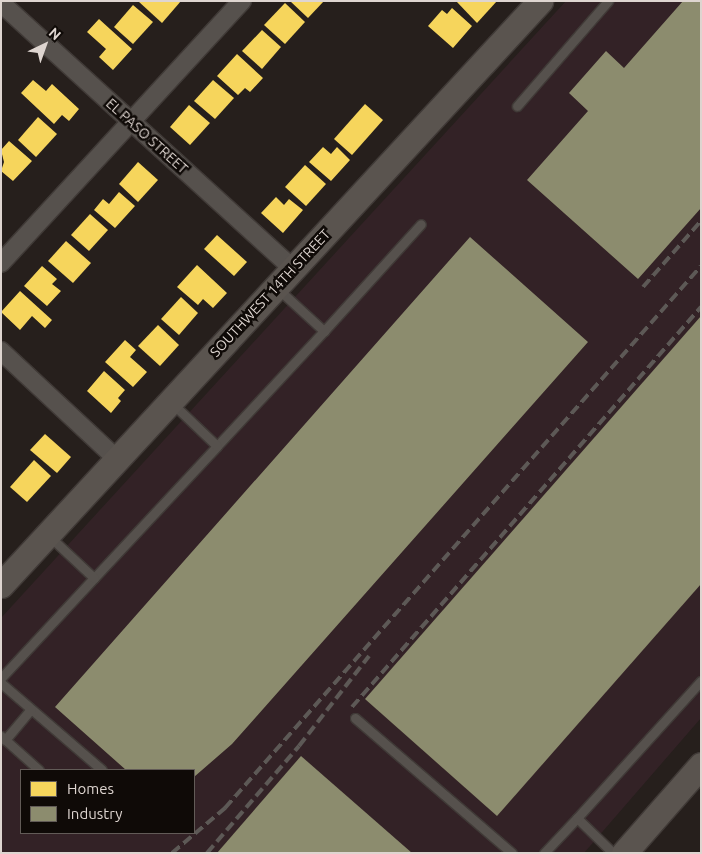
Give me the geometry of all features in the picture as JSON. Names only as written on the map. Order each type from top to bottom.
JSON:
[{"type":"street","points":[[1,262],[242,1]]},
{"type":"street","name":"SOUTHWEST 14TH STREET","points":[[1,585],[540,1]]},
{"type":"street","name":"EL PASO STREET","points":[[1,3],[293,269]]},
{"type":"street","points":[[1,351],[117,459]]},
{"type":"street","points":[[624,853],[701,765]]},
{"type":"lane","points":[[517,106],[608,1]]},
{"type":"lane","points":[[1,678],[421,224]]},
{"type":"lane","points":[[276,287],[324,330]]},
{"type":"lane","points":[[170,401],[217,446]]},
{"type":"lane","points":[[47,535],[94,578]]},
{"type":"lane","points":[[544,853],[701,681]]},
{"type":"lane","points":[[1,683],[101,769]]},
{"type":"lane","points":[[31,709],[3,738],[38,769]]},
{"type":"lane","points":[[355,718],[512,853]]},
{"type":"lane","points":[[577,818],[613,853]]},
{"type":"shaded area","points":[[566,1],[701,1],[701,718],[584,853],[1,853],[1,618]]},
{"type":"building: Homes","points":[[138,1],[181,1],[162,23]]},
{"type":"building: Homes","points":[[290,1],[324,1],[308,18]]},
{"type":"building: Homes","points":[[456,1],[497,1],[477,23]]},
{"type":"building: Homes","points":[[285,3],[305,22],[285,44],[264,25]]},
{"type":"building: Homes","points":[[133,5],[153,22],[133,44],[114,27]]},
{"type":"building: Homes","points":[[452,8],[472,26],[453,48],[428,26],[442,10],[447,14]]},
{"type":"building: Homes","points":[[99,19],[132,49],[113,70],[99,57],[106,49],[87,32]]},
{"type":"building: Homes","points":[[262,30],[281,47],[262,69],[242,51]]},
{"type":"building: Homes","points":[[237,54],[263,78],[250,92],[245,88],[238,95],[217,76]]},
{"type":"building: Homes","points":[[33,80],[46,91],[52,84],[79,109],[69,121],[62,115],[54,124],[21,93]]},
{"type":"building: Homes","points":[[213,80],[234,98],[215,119],[194,101]]},
{"type":"building: Homes","points":[[365,104],[383,120],[352,155],[334,139]]},
{"type":"building: Homes","points":[[189,105],[210,123],[190,145],[170,127]]},
{"type":"building: Homes","points":[[38,117],[57,134],[36,157],[18,140]]},
{"type":"building: Homes","points":[[9,141],[32,161],[13,181],[1,171],[4,162],[1,150]]},
{"type":"building: Homes","points":[[323,147],[331,154],[337,147],[350,160],[331,181],[309,162]]},
{"type":"building: Homes","points":[[138,162],[158,180],[138,202],[119,184]]},
{"type":"building: Homes","points":[[305,165],[326,184],[306,206],[285,187]]},
{"type":"building: Homes","points":[[119,192],[135,206],[115,228],[94,210],[103,199],[109,204]]},
{"type":"building: Homes","points":[[276,197],[284,205],[289,199],[303,210],[283,233],[261,213]]},
{"type":"building: Homes","points":[[90,214],[108,230],[89,251],[71,235]]},
{"type":"building: Homes","points":[[217,235],[247,262],[234,276],[204,249]]},
{"type":"building: Homes","points":[[66,241],[91,263],[73,283],[48,261]]},
{"type":"building: Homes","points":[[197,265],[227,293],[213,308],[203,299],[198,305],[177,287]]},
{"type":"building: Homes","points":[[42,266],[57,279],[52,284],[61,291],[47,306],[24,286]]},
{"type":"building: Homes","points":[[20,291],[52,320],[45,328],[32,316],[20,330],[1,312]]},
{"type":"building: Homes","points":[[181,297],[198,313],[179,335],[161,319]]},
{"type":"building: Homes","points":[[158,325],[179,345],[160,366],[138,346]]},
{"type":"building: Homes","points":[[125,340],[136,350],[130,357],[147,372],[133,387],[105,362]]},
{"type":"building: Homes","points":[[104,371],[125,390],[118,398],[121,401],[111,413],[87,391]]},
{"type":"building: Homes","points":[[45,434],[71,457],[57,473],[30,450]]},
{"type":"building: Homes","points":[[34,460],[51,476],[27,502],[10,487]]},
{"type":"building: Industry","points":[[683,1],[701,1],[701,208],[638,279],[527,180],[588,111],[569,93],[606,51],[624,68]]},
{"type":"building: Industry","points":[[470,237],[588,342],[232,744],[195,776],[195,769],[125,769],[55,707]]},
{"type":"building: Industry","points":[[701,316],[701,584],[497,816],[365,699]]},
{"type":"building: Industry","points":[[301,756],[412,853],[217,853]]},
{"type":"railway","points":[[643,287],[701,221]]},
{"type":"railway","points":[[195,833],[225,808],[701,266]]},
{"type":"railway","points":[[352,707],[701,307]]},
{"type":"railway","points":[[207,853],[299,746],[369,656]]},
{"type":"railway","points":[[172,853],[194,834]]}]
